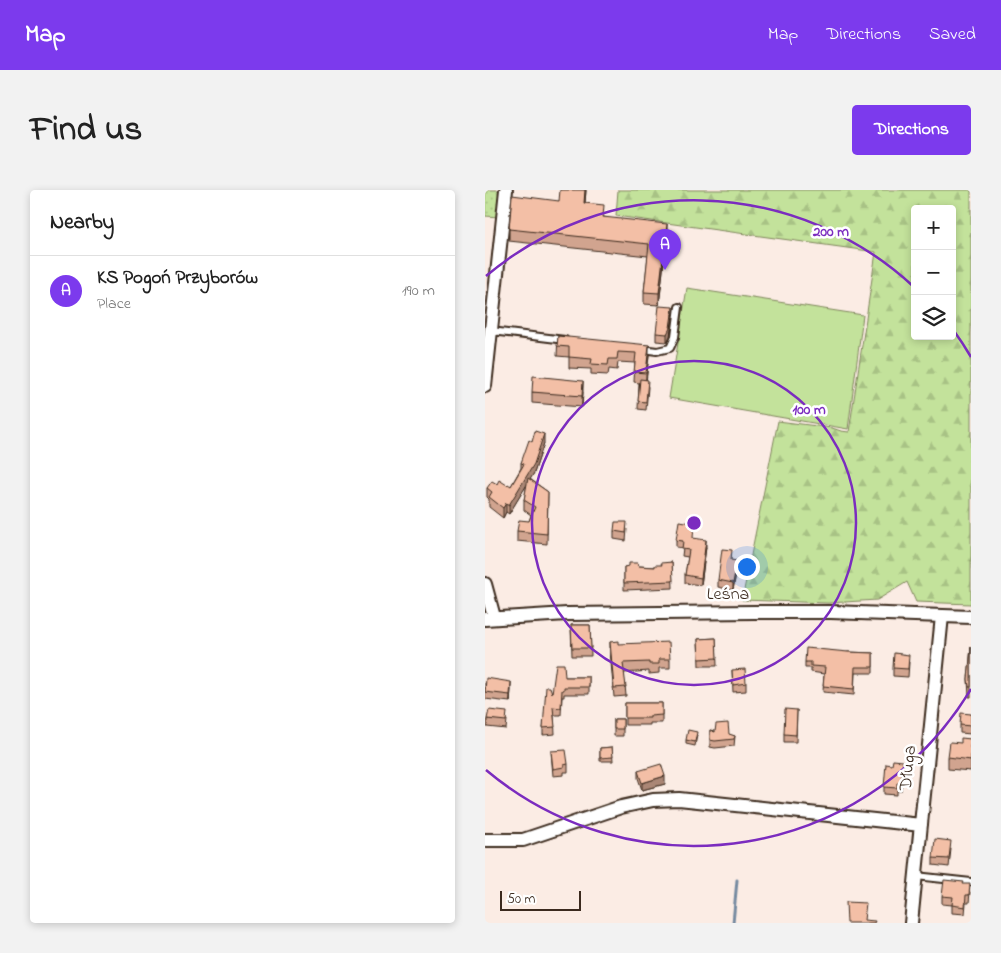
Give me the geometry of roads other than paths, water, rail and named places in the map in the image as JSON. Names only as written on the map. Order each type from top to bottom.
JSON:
[{"type":"street","points":[[485,386],[506,190]]},
{"type":"street","points":[[485,584],[489,618]]},
{"type":"street","name":"Leśna","points":[[489,618],[567,614],[772,612],[971,617]]},
{"type":"street","name":"Długa","points":[[911,923],[942,616]]},
{"type":"street","points":[[485,840],[523,840],[621,807],[653,800],[679,799],[921,825]]},
{"type":"lane","points":[[637,348],[657,351],[670,348],[675,337],[679,306]]},
{"type":"lane","points":[[491,330],[569,340]]},
{"type":"lane","points":[[915,876],[971,882]]},
{"type":"waterway","points":[[733,923],[737,880]]},
{"type":"place","name":"KS Pogoń Przyborów","points":[[665,270]]}]
